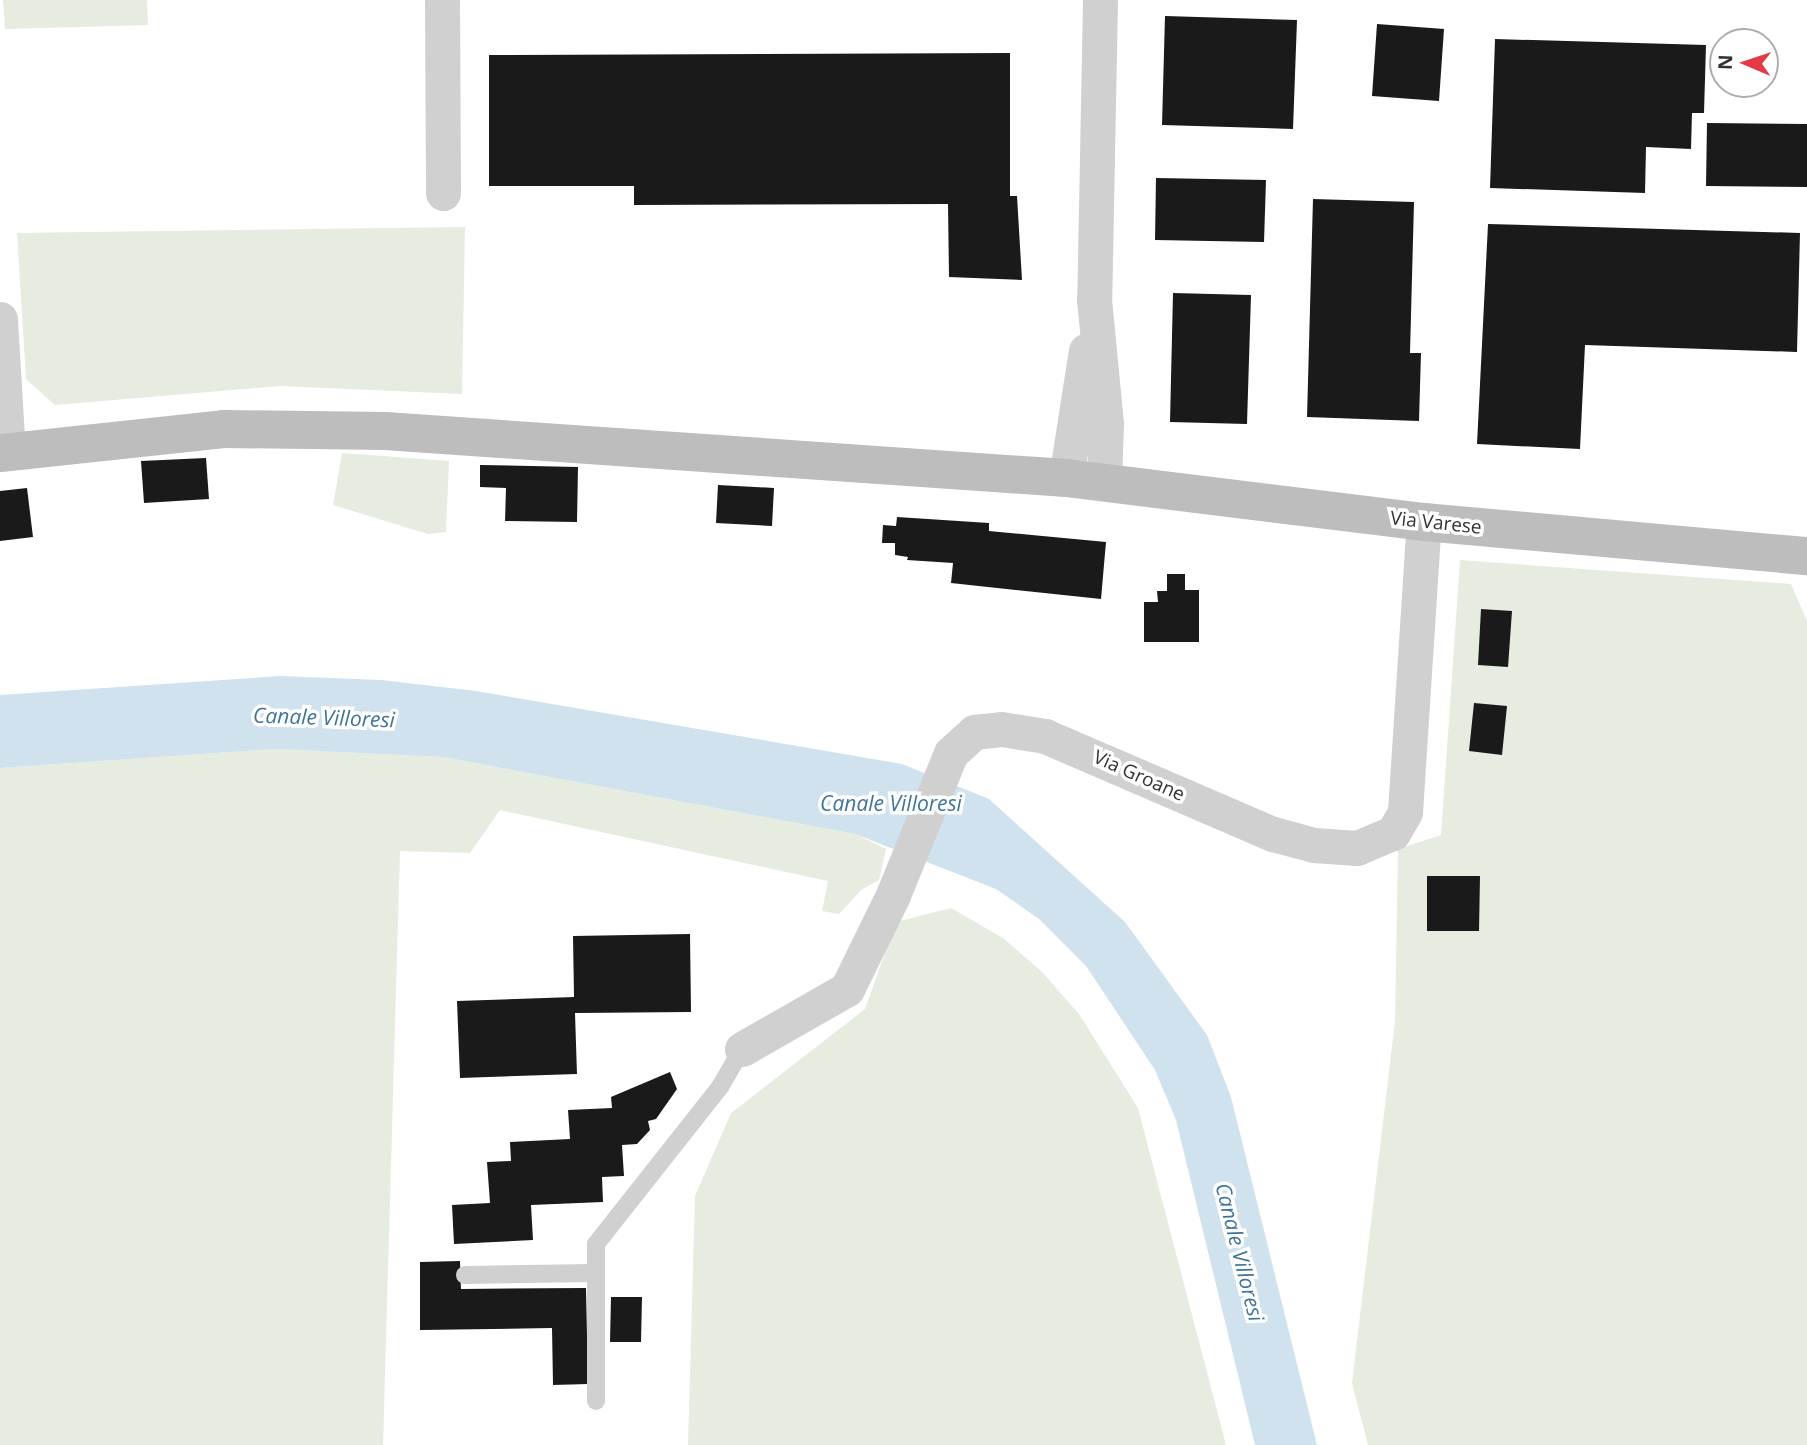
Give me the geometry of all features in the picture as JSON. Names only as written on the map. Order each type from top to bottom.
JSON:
[{"type":"street","points":[[442,0],[443,193]]},
{"type":"street","points":[[1100,0],[1094,299],[1106,423],[1104,482]]},
{"type":"street","points":[[1066,478],[1094,299]]},
{"type":"street","points":[[0,319],[4,452]]},
{"type":"street","name":"Via Varese","points":[[4,452],[224,429],[301,427],[1066,478],[1424,522],[1807,556]]},
{"type":"street","name":"Via Groane","points":[[742,1049],[847,989],[901,875],[946,765],[956,745],[974,732],[1025,731],[1063,742],[1273,834],[1341,849],[1378,842],[1396,830],[1405,812],[1424,522]]},
{"type":"lane","points":[[596,1401],[596,1244],[720,1087],[742,1049]]},
{"type":"lane","points":[[465,1275],[594,1273]]},
{"type":"shaded area","points":[[3,0],[147,0],[148,25],[5,29]]},
{"type":"shaded area","points":[[465,227],[462,394],[280,386],[55,405],[26,379],[17,233]]},
{"type":"shaded area","points":[[342,453],[449,461],[446,532],[428,534],[333,505]]},
{"type":"shaded area","points":[[1460,560],[1791,584],[1807,621],[1807,1445],[1368,1445],[1352,1383],[1395,1021],[1398,849],[1441,835]]},
{"type":"shaded area","points":[[275,749],[443,757],[855,834],[886,849],[879,880],[861,890],[839,914],[822,911],[828,881],[500,810],[470,853],[400,851],[383,1445],[0,1445],[0,768]]},
{"type":"shaded area","points":[[951,908],[1003,938],[1042,972],[1079,1014],[1138,1108],[1226,1445],[688,1445],[695,1196],[731,1113],[865,1009],[896,922]]},
{"type":"water","name":"Canale Villoresi","points":[[280,676],[381,680],[476,691],[902,764],[989,799],[1125,922],[1207,1035],[1231,1097],[1317,1445],[1255,1445],[1176,1120],[1155,1070],[1086,966],[1039,919],[996,889],[855,834],[443,757],[275,749],[0,768],[0,695]]},
{"type":"building","points":[[1165,16],[1297,20],[1293,129],[1162,125]]},
{"type":"building","points":[[1377,24],[1444,29],[1439,101],[1372,96]]},
{"type":"building","points":[[1495,39],[1706,45],[1704,113],[1692,113],[1691,149],[1646,147],[1645,193],[1490,188]]},
{"type":"building","points":[[1010,53],[1010,196],[1017,196],[1022,280],[949,277],[948,204],[634,205],[634,186],[489,186],[489,55]]},
{"type":"building","points":[[1707,123],[1807,124],[1807,187],[1706,186]]},
{"type":"building","points":[[1156,178],[1266,180],[1264,242],[1155,240]]},
{"type":"building","points":[[1313,199],[1414,202],[1410,353],[1421,353],[1419,421],[1307,417]]},
{"type":"building","points":[[1488,224],[1800,233],[1797,352],[1585,345],[1580,449],[1477,444]]},
{"type":"building","points":[[1173,293],[1251,295],[1247,424],[1170,422]]},
{"type":"building","points":[[206,458],[209,499],[144,503],[141,461]]},
{"type":"building","points":[[480,465],[578,467],[577,522],[505,521],[506,488],[480,487]]},
{"type":"building","points":[[718,485],[774,488],[772,526],[716,523]]},
{"type":"building","points":[[27,488],[33,537],[0,541],[0,491]]},
{"type":"building","points":[[897,517],[989,523],[989,531],[1106,542],[1101,599],[951,583],[953,563],[907,560],[908,557],[895,555],[895,543],[882,543],[883,525],[896,526]]},
{"type":"building","points":[[1167,574],[1185,574],[1185,590],[1199,590],[1199,642],[1144,642],[1144,602],[1158,602],[1157,591],[1167,591]]},
{"type":"building","points":[[1481,609],[1512,611],[1508,667],[1478,665]]},
{"type":"building","points":[[1474,703],[1507,706],[1502,755],[1469,751]]},
{"type":"building","points":[[1427,876],[1480,876],[1479,931],[1427,931]]},
{"type":"building","points":[[690,934],[691,1012],[575,1013],[577,1074],[460,1078],[457,1001],[574,997],[573,936]]},
{"type":"building","points":[[670,1072],[677,1089],[656,1119],[648,1121],[650,1130],[637,1144],[622,1145],[624,1176],[602,1177],[603,1202],[531,1205],[533,1240],[454,1244],[452,1205],[490,1203],[487,1162],[511,1161],[510,1142],[570,1139],[568,1110],[612,1108],[611,1097]]},
{"type":"building","points":[[460,1261],[461,1289],[586,1288],[588,1384],[553,1385],[552,1328],[420,1330],[420,1262]]},
{"type":"building","points":[[611,1297],[642,1297],[641,1342],[610,1342]]}]
